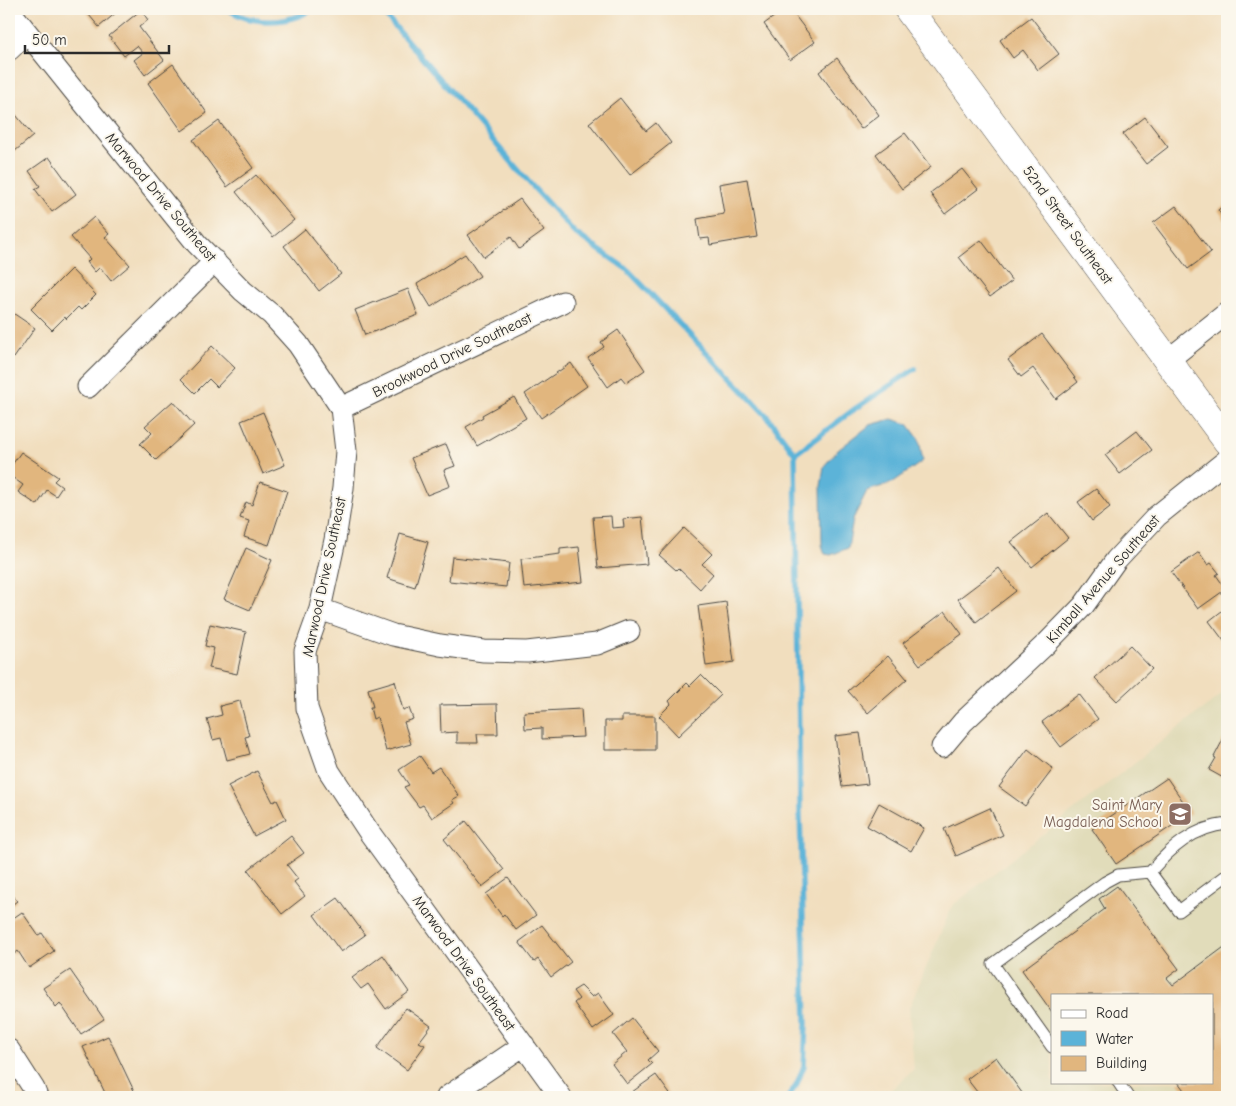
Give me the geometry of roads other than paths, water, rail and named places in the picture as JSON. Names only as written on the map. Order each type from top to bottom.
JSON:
[{"type":"main road","name":"52nd Street Southeast","points":[[908,9],[1227,441]]},
{"type":"street","name":"Marwood Drive Southeast","points":[[9,10],[197,244],[243,291],[272,315],[298,344],[341,408],[346,451],[343,488],[335,540],[320,608],[305,651],[306,708],[329,771],[369,832],[561,1097]]},
{"type":"street","points":[[9,50],[28,33]]},
{"type":"street","points":[[88,387],[215,261]]},
{"type":"street","name":"Brookwood Drive Southeast","points":[[341,408],[563,302]]},
{"type":"street","points":[[1168,360],[1227,313]]},
{"type":"street","name":"Kimball Avenue Southeast","points":[[942,747],[963,722],[1047,644],[1084,605],[1116,560],[1157,516],[1227,460]]},
{"type":"street","points":[[320,608],[393,635],[440,645],[484,651],[527,652],[597,644],[629,631]]},
{"type":"street","points":[[447,1097],[524,1045]]},
{"type":"street","points":[[9,1050],[34,1089],[37,1097]]},
{"type":"lane","points":[[1051,1046],[993,964],[1105,882],[1118,875],[1150,872],[1167,852],[1191,835],[1227,824]]},
{"type":"lane","points":[[1150,872],[1179,910],[1227,876]]},
{"type":"lane","points":[[1119,1084],[1128,1097]]},
{"type":"water","points":[[892,419],[908,424],[919,439],[923,461],[892,483],[867,491],[853,519],[848,548],[831,555],[825,554],[822,545],[821,486],[824,466],[838,450],[870,425]]},
{"type":"waterway","points":[[228,9],[247,18],[270,21],[292,18],[312,9]]},
{"type":"waterway","points":[[380,9],[575,233],[628,270],[767,416],[795,454],[800,812],[806,1024],[804,1066],[796,1086],[788,1097]]},
{"type":"waterway","points":[[795,454],[856,408],[915,369]]},
{"type":"place","name":"Saint Mary Magdalena School","points":[[1180,814]]}]
